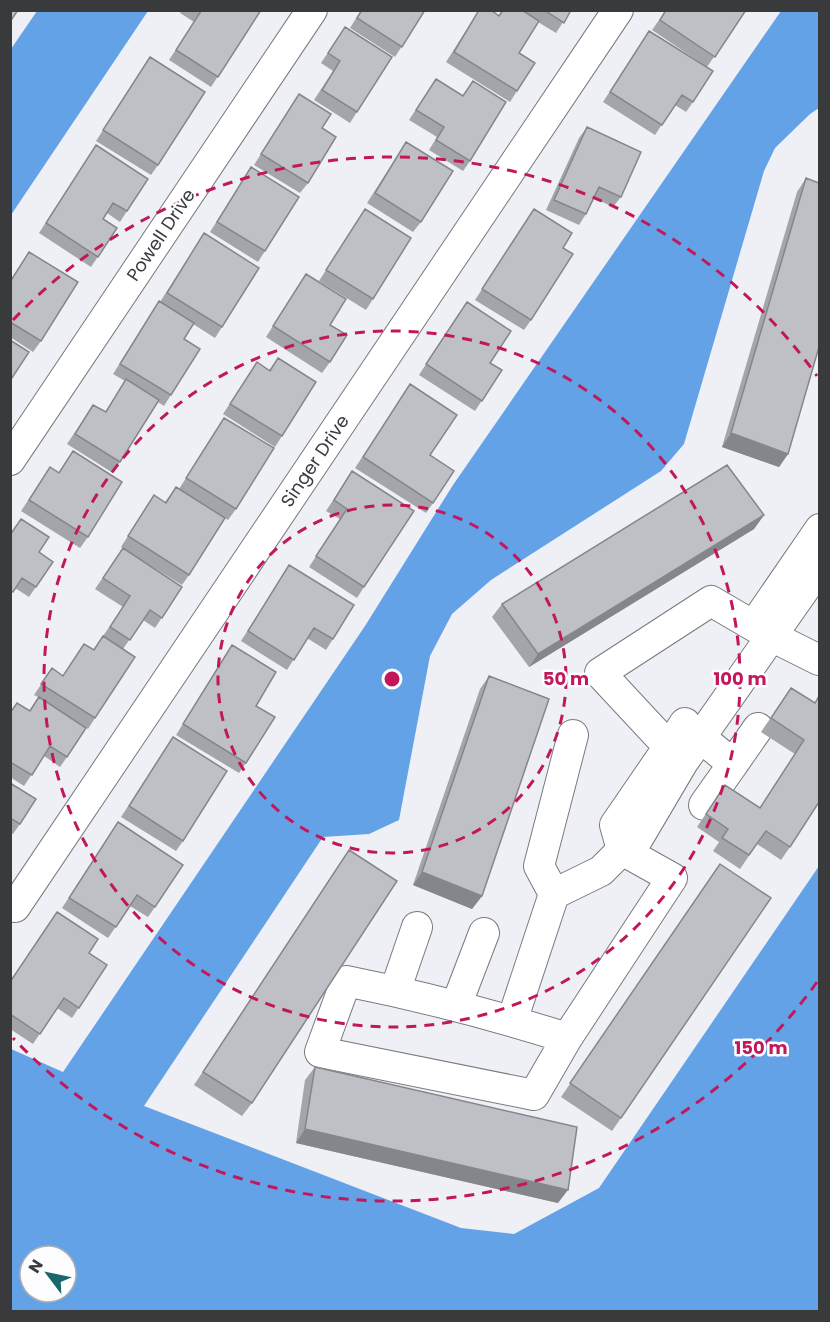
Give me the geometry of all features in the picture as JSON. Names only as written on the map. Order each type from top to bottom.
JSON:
[{"type":"street","name":"Powell Drive","points":[[10,460],[312,10]]},
{"type":"street","name":"Singer Drive","points":[[10,905],[15,907],[618,10]]},
{"type":"street","points":[[512,1021],[554,894],[601,871],[622,850],[637,840],[684,742],[762,631],[819,529]]},
{"type":"street","points":[[762,631],[819,567]]},
{"type":"street","points":[[733,764],[684,742],[600,673],[711,601],[762,631],[819,660],[819,658]]},
{"type":"street","points":[[704,805],[758,728]]},
{"type":"street","points":[[554,894],[539,866],[573,735]]},
{"type":"street","points":[[567,1038],[456,1006],[346,981],[320,1052],[534,1095],[567,1038],[672,878],[622,850]]},
{"type":"street","points":[[395,991],[417,927]]},
{"type":"street","points":[[456,1006],[484,933]]},
{"type":"water","points":[[37,11],[148,11],[11,215],[11,49]]},
{"type":"water","points":[[781,11],[819,11],[819,108],[775,148],[764,171],[684,444],[661,471],[491,580],[452,614],[430,656],[399,820],[369,834],[323,837],[144,1106],[461,1228],[514,1234],[599,1188],[819,866],[819,1311],[11,1311],[11,1049],[63,1072],[365,626],[453,485]]},
{"type":"building","points":[[10,10],[18,10],[10,22]]},
{"type":"building","points":[[199,10],[261,10],[218,77],[176,50],[201,11]]},
{"type":"building","points":[[362,10],[425,10],[402,47],[357,18]]},
{"type":"building","points":[[479,10],[491,10],[499,16],[503,10],[522,10],[539,21],[519,53],[535,63],[517,91],[454,52]]},
{"type":"building","points":[[544,10],[571,10],[564,23]]},
{"type":"building","points":[[666,10],[746,10],[715,57],[660,20]]},
{"type":"building","points":[[345,27],[392,57],[357,112],[322,90],[340,61],[328,53]]},
{"type":"building","points":[[649,31],[713,71],[693,102],[682,95],[662,125],[610,92]]},
{"type":"building","points":[[150,57],[205,92],[158,165],[103,130]]},
{"type":"building","points":[[436,79],[463,96],[473,81],[506,102],[470,161],[436,140],[444,127],[416,110]]},
{"type":"building","points":[[299,94],[331,114],[322,128],[336,137],[308,183],[261,154]]},
{"type":"building","points":[[587,127],[641,152],[621,197],[599,187],[586,214],[554,200]]},
{"type":"building","points":[[406,142],[453,171],[421,222],[375,193]]},
{"type":"building","points":[[96,145],[148,179],[127,211],[113,203],[103,219],[117,228],[98,257],[46,223]]},
{"type":"building","points":[[251,167],[299,197],[265,251],[217,222]]},
{"type":"building","points":[[806,178],[819,183],[819,347],[788,454],[731,433]]},
{"type":"building","points":[[365,209],[411,238],[373,299],[326,270]]},
{"type":"building","points":[[534,209],[572,233],[563,248],[573,254],[531,320],[482,289]]},
{"type":"building","points":[[204,233],[259,268],[222,327],[167,293]]},
{"type":"building","points":[[29,252],[78,282],[41,341],[10,322],[10,282]]},
{"type":"building","points":[[306,274],[346,299],[330,325],[347,335],[330,362],[273,326]]},
{"type":"building","points":[[159,301],[194,323],[184,339],[200,349],[171,395],[120,364]]},
{"type":"building","points":[[467,302],[511,331],[490,363],[502,370],[482,401],[426,364]]},
{"type":"building","points":[[10,340],[29,352],[10,381]]},
{"type":"building","points":[[278,358],[316,382],[282,436],[230,404],[257,362],[270,371]]},
{"type":"building","points":[[126,379],[159,400],[120,462],[75,434],[93,405],[106,412]]},
{"type":"building","points":[[410,384],[457,415],[430,455],[454,471],[433,503],[363,457]]},
{"type":"building","points":[[224,418],[274,448],[236,509],[186,478]]},
{"type":"building","points":[[73,451],[122,482],[88,537],[29,500],[50,467],[59,473]]},
{"type":"building","points":[[727,465],[764,515],[538,654],[502,604]]},
{"type":"building","points":[[352,471],[414,511],[364,587],[316,556],[347,509],[334,500]]},
{"type":"building","points":[[176,487],[225,518],[189,575],[128,536],[154,495],[166,503]]},
{"type":"building","points":[[21,519],[49,537],[39,552],[53,562],[36,587],[22,578],[13,592],[10,590],[10,535]]},
{"type":"building","points":[[123,548],[182,587],[162,618],[150,610],[130,640],[110,627],[130,596],[103,578]]},
{"type":"building","points":[[289,565],[354,605],[333,639],[314,628],[294,660],[248,631]]},
{"type":"building","points":[[103,636],[135,657],[95,718],[41,684],[52,668],[63,676],[84,644],[94,650]]},
{"type":"building","points":[[232,645],[276,672],[256,706],[275,717],[246,763],[183,724]]},
{"type":"building","points":[[489,676],[549,699],[482,896],[422,872]]},
{"type":"building","points":[[791,688],[815,703],[819,696],[819,802],[790,847],[766,831],[749,855],[722,838],[728,829],[706,814],[725,785],[760,808],[804,740],[771,718]]},
{"type":"building","points":[[39,697],[86,728],[67,757],[50,746],[32,775],[10,762],[10,713],[17,703],[30,711]]},
{"type":"building","points":[[173,737],[227,771],[183,841],[129,806]]},
{"type":"building","points":[[10,783],[36,799],[20,824],[10,818]]},
{"type":"building","points":[[118,822],[183,865],[155,907],[137,895],[116,927],[69,898]]},
{"type":"building","points":[[349,850],[397,881],[252,1103],[203,1072]]},
{"type":"building","points":[[720,864],[771,898],[621,1118],[570,1083]]},
{"type":"building","points":[[57,912],[98,939],[89,953],[107,965],[79,1008],[64,998],[40,1034],[10,1014],[10,982]]},
{"type":"building","points":[[315,1067],[577,1127],[568,1190],[305,1129]]}]
